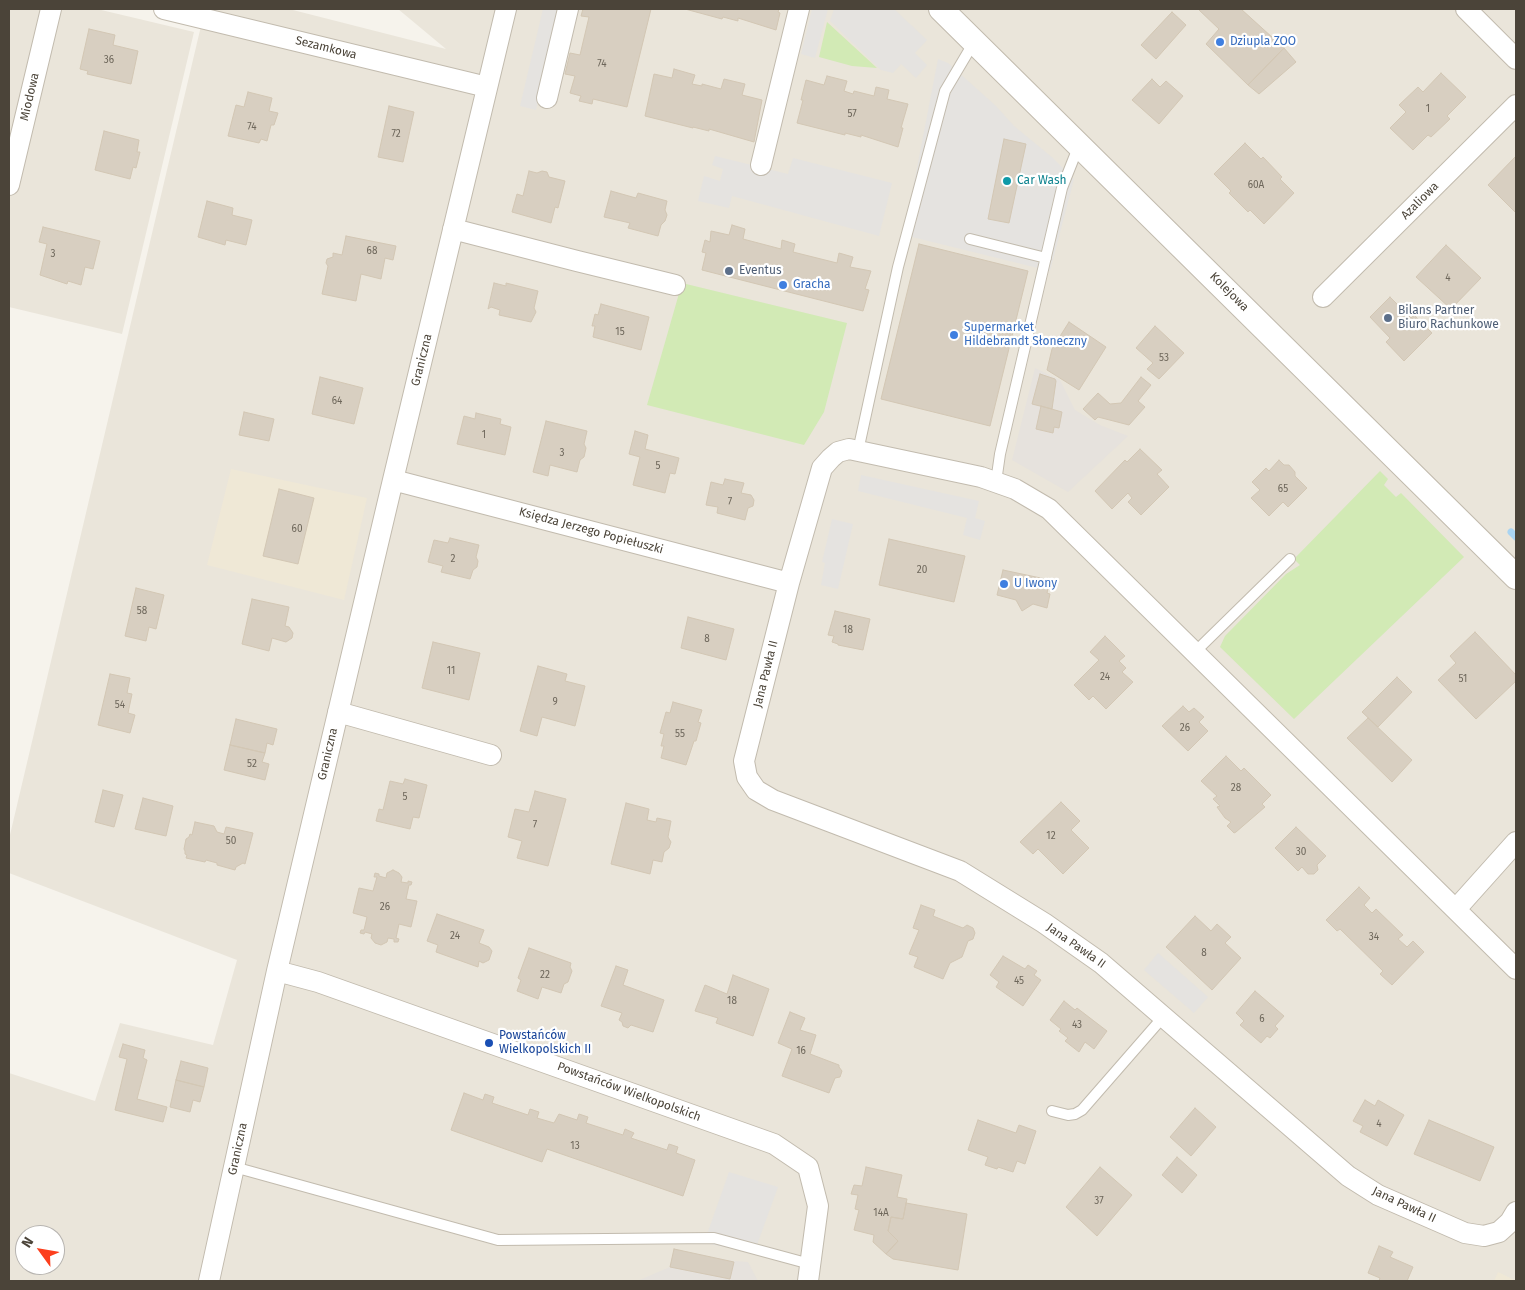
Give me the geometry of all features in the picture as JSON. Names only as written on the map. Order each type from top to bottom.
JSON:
[{"type":"street","name":"Miodowa","points":[[9,185],[51,9]]},
{"type":"street","name":"Sezamkowa","points":[[164,9],[487,87]]},
{"type":"street","name":"Graniczna","points":[[209,1281],[338,712],[506,9]]},
{"type":"street","points":[[547,98],[568,9]]},
{"type":"street","points":[[761,165],[799,9]]},
{"type":"street","name":"Kolejowa","points":[[941,9],[1080,144],[1516,577]]},
{"type":"street","points":[[1466,9],[1516,59]]},
{"type":"street","name":"Azaliowa","points":[[1323,297],[1516,104]]},
{"type":"street","points":[[454,229],[577,262],[675,285]]},
{"type":"street","name":"Jana Pawła II","points":[[1516,969],[1049,509],[1015,489],[981,477],[849,449],[838,452],[822,468],[789,583],[744,761],[747,777],[756,790],[773,800],[960,871],[1044,923],[1101,963],[1348,1176],[1378,1195],[1465,1233],[1484,1236],[1499,1232],[1510,1222],[1516,1212]]},
{"type":"street","name":"Księdza Jerzego Popiełuszki","points":[[393,480],[789,583]]},
{"type":"street","points":[[338,712],[492,756]]},
{"type":"street","points":[[1456,909],[1516,842]]},
{"type":"street","name":"Powstańców Wielkopolskich","points":[[278,971],[318,982],[774,1144],[808,1167],[818,1206],[809,1273]]},
{"type":"lane","points":[[858,451],[898,267],[945,91],[974,42]]},
{"type":"lane","points":[[996,482],[1000,454],[1062,188],[1080,144]]},
{"type":"lane","points":[[970,239],[1046,258]]},
{"type":"lane","points":[[1195,652],[1290,559]]},
{"type":"lane","points":[[1052,1111],[1068,1115],[1082,1110],[1164,1016]]},
{"type":"lane","points":[[234,1167],[498,1240],[714,1238],[809,1273]]},
{"type":"shaded area","points":[[9,9],[97,9],[194,32],[122,334],[9,307]]},
{"type":"shaded area","points":[[205,9],[289,9],[446,49],[398,9],[1516,9],[1516,1281],[9,1281],[9,1073],[95,1101],[120,1023],[213,1045],[237,960],[9,873],[9,839]]},
{"type":"shaded area","points":[[543,9],[559,9],[536,110],[520,106]]},
{"type":"shaded area","points":[[812,9],[828,9],[815,58],[801,54]]},
{"type":"shaded area","points":[[834,9],[894,9],[927,40],[915,53],[927,65],[916,78],[901,64],[893,73],[881,70],[830,21]]},
{"type":"shaded area","points":[[938,59],[948,63],[996,106],[1014,126],[1053,158],[1074,179],[1050,271],[904,235]]},
{"type":"shaded area","points":[[715,156],[788,174],[793,158],[892,183],[879,236],[732,196],[729,208],[698,201],[704,176],[720,181],[723,169],[712,165]]},
{"type":"shaded area","points":[[1035,368],[1060,380],[1075,410],[1100,425],[1128,436],[1068,492],[1012,460]]},
{"type":"shaded area","points":[[231,469],[367,498],[344,600],[207,565]]},
{"type":"shaded area","points":[[861,475],[979,501],[975,518],[985,521],[980,540],[963,535],[967,518],[858,491]]},
{"type":"shaded area","points":[[832,519],[853,524],[838,589],[821,585],[825,563],[822,562]]},
{"type":"shaded area","points":[[1158,953],[1208,997],[1194,1013],[1144,970]]},
{"type":"shaded area","points":[[729,1172],[778,1187],[754,1253],[704,1243]]},
{"type":"shaded area","points":[[674,1249],[733,1261],[748,1262],[758,1281],[637,1281],[670,1267]]},
{"type":"shaded area","points":[[1498,1272],[1516,1281],[1494,1281]]},
{"type":"green space","points":[[827,22],[877,68],[852,66],[819,57]]},
{"type":"green space","points":[[682,283],[847,323],[824,412],[804,445],[647,405]]},
{"type":"green space","points":[[1380,471],[1388,479],[1384,485],[1396,497],[1401,493],[1464,557],[1294,719],[1220,647],[1225,636],[1286,574],[1300,565],[1294,559]]},
{"type":"building","points":[[583,9],[651,9],[627,107],[593,99],[592,104],[579,101],[581,96],[570,93],[575,76],[565,74],[570,53],[580,55],[589,17],[581,16]]},
{"type":"building","points":[[685,9],[779,9],[778,12],[780,13],[776,30],[738,18],[738,21],[723,17],[722,19]]},
{"type":"building","points":[[1198,9],[1241,9],[1284,48],[1248,85],[1206,44],[1219,29]]},
{"type":"building","points":[[1172,12],[1186,25],[1156,59],[1141,45]]},
{"type":"building","points":[[89,29],[115,35],[113,45],[138,51],[131,84],[87,74],[88,71],[80,69]]},
{"type":"building","points":[[1284,48],[1296,62],[1259,94],[1248,85]]},
{"type":"building","points":[[674,69],[695,75],[692,84],[702,86],[702,84],[721,89],[724,79],[745,84],[742,95],[762,100],[754,142],[709,129],[709,131],[693,128],[645,116],[654,74],[672,78]]},
{"type":"building","points":[[1441,73],[1466,97],[1447,116],[1450,119],[1431,137],[1428,135],[1413,150],[1390,128],[1406,112],[1399,105],[1418,87],[1423,92]]},
{"type":"building","points":[[827,76],[847,81],[844,91],[853,94],[854,91],[874,96],[876,87],[889,90],[887,99],[908,104],[898,147],[861,135],[861,137],[845,133],[845,135],[797,123],[806,80],[824,85]]},
{"type":"building","points":[[1152,79],[1160,87],[1166,81],[1183,96],[1159,124],[1132,100]]},
{"type":"building","points":[[248,92],[272,98],[269,111],[278,113],[274,125],[271,125],[267,141],[261,139],[259,143],[228,136],[236,105],[244,107]]},
{"type":"building","points":[[389,106],[414,112],[403,162],[378,157]]},
{"type":"building","points":[[104,131],[139,140],[137,152],[140,152],[136,168],[133,167],[130,179],[95,170]]},
{"type":"building","name":"Car Wash","points":[[1004,139],[1026,144],[1009,223],[988,219]]},
{"type":"building","points":[[1245,143],[1261,159],[1263,157],[1294,193],[1264,224],[1250,210],[1248,212],[1229,193],[1231,191],[1214,174]]},
{"type":"building","points":[[1516,156],[1516,213],[1488,185]]},
{"type":"building","points":[[529,171],[537,173],[547,172],[549,177],[565,181],[558,208],[555,207],[551,223],[512,212],[517,194],[523,196]]},
{"type":"building","points":[[611,191],[636,198],[638,193],[667,201],[665,210],[667,215],[661,225],[658,236],[628,228],[630,223],[604,217]]},
{"type":"building","points":[[207,201],[233,208],[232,215],[252,220],[246,245],[226,240],[225,245],[198,237]]},
{"type":"building","points":[[732,225],[745,229],[743,239],[781,249],[782,240],[795,244],[793,252],[837,263],[839,253],[853,257],[850,267],[871,271],[865,289],[869,290],[863,311],[702,270],[706,253],[702,252],[705,240],[710,242],[711,231],[729,235]]},
{"type":"building","points":[[43,227],[100,241],[93,269],[85,267],[81,285],[68,281],[67,284],[40,275],[47,244],[39,242]]},
{"type":"building","points":[[346,236],[396,246],[393,260],[385,258],[381,279],[361,274],[356,301],[322,294],[328,266],[326,263],[327,259],[333,257],[333,253],[342,255]]},
{"type":"building","name":"Supermarket Hildebrandt Słoneczny","points":[[919,244],[1028,271],[990,426],[881,399]]},
{"type":"building","points":[[1446,245],[1481,278],[1451,309],[1416,277]]},
{"type":"building","points":[[494,283],[506,286],[506,283],[538,291],[534,308],[536,312],[531,322],[499,315],[500,310],[491,307],[488,309]]},
{"type":"building","points":[[1390,297],[1411,318],[1414,315],[1432,333],[1404,361],[1386,342],[1390,338],[1370,317]]},
{"type":"building","points":[[601,304],[649,317],[641,350],[593,337],[595,326],[592,326],[595,314],[598,315]]},
{"type":"building","points":[[1069,322],[1106,347],[1079,390],[1047,370],[1052,349]]},
{"type":"building","points":[[1155,326],[1184,353],[1159,379],[1147,369],[1153,363],[1136,348]]},
{"type":"building","points":[[1040,374],[1056,381],[1052,409],[1032,404]]},
{"type":"building","points":[[320,377],[363,388],[354,424],[312,414]]},
{"type":"building","points":[[1141,377],[1151,385],[1138,401],[1145,407],[1129,425],[1098,417],[1095,420],[1083,409],[1098,393],[1110,404],[1121,403]]},
{"type":"building","points":[[1041,406],[1062,412],[1059,428],[1054,427],[1053,433],[1036,429]]},
{"type":"building","points":[[244,412],[274,419],[269,441],[239,435]]},
{"type":"building","points":[[476,413],[501,419],[500,424],[511,427],[505,455],[457,444],[464,416],[475,419]]},
{"type":"building","points":[[546,421],[587,431],[584,457],[580,460],[577,472],[550,465],[548,476],[533,472]]},
{"type":"building","points":[[635,431],[648,435],[645,449],[679,458],[675,474],[670,473],[665,493],[633,485],[640,457],[629,454]]},
{"type":"building","points":[[1140,449],[1162,470],[1157,474],[1169,487],[1141,515],[1128,502],[1132,498],[1128,493],[1112,509],[1095,491],[1125,460],[1127,462]]},
{"type":"building","points":[[1279,460],[1284,465],[1289,465],[1295,472],[1295,476],[1307,488],[1288,507],[1283,502],[1269,516],[1251,498],[1260,490],[1252,482],[1266,468],[1269,471]]},
{"type":"building","points":[[725,479],[744,483],[741,493],[751,495],[754,500],[753,506],[748,508],[745,520],[717,513],[718,507],[706,505],[711,482],[723,485]]},
{"type":"building","points":[[279,489],[314,498],[298,564],[263,556]]},
{"type":"building","points":[[450,538],[479,545],[476,557],[478,561],[477,567],[473,570],[470,579],[441,572],[443,566],[428,562],[434,540],[448,543]]},
{"type":"building","points":[[889,539],[965,556],[954,602],[879,585]]},
{"type":"building","points":[[1003,570],[1050,580],[1047,593],[1050,594],[1047,608],[1033,604],[1022,611],[1016,600],[997,595]]},
{"type":"building","points":[[136,588],[164,595],[156,629],[149,627],[146,641],[125,636]]},
{"type":"building","points":[[252,599],[289,607],[285,626],[289,627],[293,633],[292,638],[286,642],[272,638],[269,651],[242,644]]},
{"type":"building","points":[[835,611],[870,619],[863,650],[832,642],[834,636],[828,635]]},
{"type":"building","points":[[688,617],[734,629],[726,660],[681,648]]},
{"type":"building","points":[[1475,632],[1516,675],[1516,681],[1476,719],[1438,680],[1456,663],[1450,656]]},
{"type":"building","points":[[1105,636],[1125,656],[1119,661],[1126,668],[1122,672],[1133,682],[1106,709],[1093,696],[1089,700],[1074,685],[1099,660],[1090,652]]},
{"type":"building","points":[[433,642],[480,653],[469,700],[422,688]]},
{"type":"building","points":[[538,666],[567,674],[565,681],[585,686],[575,726],[542,717],[537,736],[520,731]]},
{"type":"building","points":[[110,674],[130,678],[127,693],[132,694],[128,713],[135,715],[130,733],[98,725]]},
{"type":"building","points":[[1397,677],[1412,692],[1378,727],[1362,712]]},
{"type":"building","points":[[673,702],[702,710],[698,722],[701,723],[696,741],[694,741],[686,765],[661,758],[664,734],[660,733],[666,712],[670,713]]},
{"type":"building","points":[[1183,706],[1189,712],[1194,708],[1204,717],[1199,722],[1208,731],[1188,751],[1162,726]]},
{"type":"building","points":[[1368,718],[1412,760],[1392,782],[1347,738]]},
{"type":"building","points":[[236,719],[277,729],[273,745],[267,743],[265,753],[230,745]]},
{"type":"building","points":[[230,745],[265,753],[262,762],[269,764],[265,780],[224,770]]},
{"type":"building","points":[[1226,756],[1241,771],[1244,768],[1271,795],[1262,804],[1265,807],[1234,833],[1227,826],[1231,822],[1225,818],[1217,807],[1220,806],[1213,799],[1217,796],[1201,781]]},
{"type":"building","points":[[405,779],[427,785],[419,818],[413,817],[410,829],[376,821],[379,809],[383,810],[390,781],[403,784]]},
{"type":"building","points":[[103,790],[123,795],[114,827],[95,822]]},
{"type":"building","points":[[535,791],[566,799],[548,866],[517,858],[522,841],[508,837],[515,809],[529,812]]},
{"type":"building","points":[[143,798],[173,806],[166,836],[135,829]]},
{"type":"building","points":[[1061,802],[1080,821],[1071,830],[1089,848],[1063,874],[1038,849],[1033,854],[1020,842]]},
{"type":"building","points":[[626,803],[649,809],[647,820],[656,822],[657,818],[671,821],[668,837],[671,842],[669,848],[664,852],[662,862],[653,860],[650,874],[611,864]]},
{"type":"building","points":[[195,822],[214,826],[217,832],[224,834],[226,827],[253,833],[245,864],[243,863],[236,867],[235,870],[206,860],[205,862],[186,858],[187,855],[184,849],[186,839],[190,834],[192,835]]},
{"type":"building","points":[[1296,827],[1326,856],[1317,865],[1318,870],[1314,874],[1308,874],[1302,867],[1298,871],[1275,848]]},
{"type":"building","points":[[393,870],[402,877],[401,882],[412,882],[409,885],[406,899],[417,901],[411,927],[399,924],[396,938],[399,939],[398,942],[388,938],[387,942],[381,945],[375,943],[371,938],[372,934],[360,933],[361,930],[364,930],[367,917],[353,913],[359,888],[373,891],[377,877],[374,877],[375,873],[386,878],[387,873]]},
{"type":"building","points":[[1359,887],[1370,898],[1364,905],[1372,913],[1376,909],[1403,935],[1398,939],[1407,947],[1413,941],[1424,952],[1392,985],[1380,974],[1383,971],[1340,929],[1337,931],[1326,920]]},
{"type":"building","points":[[921,905],[935,910],[933,916],[963,928],[967,925],[973,928],[975,933],[973,939],[968,941],[962,957],[950,963],[943,979],[914,967],[918,957],[909,954],[919,930],[913,928]]},
{"type":"building","points":[[437,914],[484,930],[479,943],[489,947],[492,951],[489,960],[483,963],[479,961],[478,967],[436,952],[438,945],[427,941]]},
{"type":"building","points":[[1195,916],[1211,931],[1217,924],[1231,937],[1225,943],[1241,958],[1212,990],[1166,947]]},
{"type":"building","points":[[529,948],[571,963],[572,971],[561,993],[542,987],[538,999],[517,991],[521,980],[518,978]]},
{"type":"building","points":[[1003,956],[1025,969],[1028,965],[1037,971],[1034,975],[1041,980],[1023,1006],[996,987],[999,982],[990,975]]},
{"type":"building","points":[[616,966],[628,970],[623,985],[664,1000],[653,1032],[631,1025],[628,1028],[623,1026],[619,1020],[622,1013],[601,1006]]},
{"type":"building","points":[[733,975],[769,989],[753,1036],[716,1023],[718,1018],[695,1011],[705,985],[727,994]]},
{"type":"building","points":[[1255,991],[1284,1016],[1275,1026],[1278,1029],[1270,1038],[1267,1036],[1261,1043],[1240,1025],[1244,1021],[1236,1013]]},
{"type":"building","points":[[1064,1001],[1075,1010],[1077,1008],[1107,1031],[1094,1049],[1085,1042],[1079,1052],[1065,1041],[1068,1038],[1050,1020]]},
{"type":"building","points":[[790,1012],[805,1018],[800,1030],[816,1035],[810,1054],[839,1065],[842,1071],[840,1077],[835,1078],[829,1093],[782,1076],[792,1049],[778,1043]]},
{"type":"building","points":[[123,1044],[145,1050],[143,1058],[147,1060],[137,1099],[167,1107],[163,1122],[115,1110],[127,1059],[119,1057]]},
{"type":"building","points":[[181,1061],[208,1068],[204,1087],[176,1080]]},
{"type":"building","points":[[176,1080],[204,1087],[200,1102],[193,1100],[190,1112],[170,1107]]},
{"type":"building","points":[[464,1093],[483,1100],[485,1094],[494,1097],[492,1103],[528,1115],[530,1109],[539,1112],[537,1118],[554,1123],[559,1114],[577,1120],[579,1114],[588,1117],[586,1123],[623,1135],[625,1129],[634,1133],[631,1138],[667,1150],[669,1144],[678,1147],[676,1153],[695,1160],[683,1196],[547,1149],[542,1162],[451,1130]]},
{"type":"building","points":[[1365,1100],[1375,1106],[1378,1100],[1404,1115],[1387,1146],[1360,1132],[1363,1126],[1353,1121]]},
{"type":"building","points":[[1195,1108],[1216,1127],[1191,1156],[1170,1137]]},
{"type":"building","points":[[978,1120],[1016,1133],[1019,1125],[1036,1131],[1025,1164],[1017,1161],[1013,1172],[998,1167],[997,1169],[985,1165],[988,1157],[968,1150]]},
{"type":"building","points":[[1429,1120],[1494,1147],[1480,1181],[1414,1154]]},
{"type":"building","points":[[1177,1157],[1197,1175],[1182,1193],[1162,1175]]},
{"type":"building","points":[[866,1167],[902,1175],[897,1197],[907,1199],[903,1219],[891,1217],[888,1231],[898,1241],[886,1254],[873,1242],[874,1235],[854,1230],[859,1210],[855,1209],[858,1195],[851,1194],[854,1185],[862,1186]]},
{"type":"building","points":[[1100,1167],[1132,1195],[1097,1236],[1066,1207]]},
{"type":"building","points":[[906,1203],[967,1214],[958,1270],[893,1259],[886,1254],[898,1241],[888,1231],[891,1217],[903,1219]]},
{"type":"building","points":[[1379,1246],[1393,1252],[1390,1257],[1413,1267],[1407,1281],[1379,1281],[1380,1278],[1368,1273]]},
{"type":"building","points":[[674,1249],[734,1262],[730,1279],[670,1267]]},
{"type":"waterway","points":[[1511,532],[1516,537]]},
{"type":"place","name":"Dziupla ZOO","points":[[1220,42]]},
{"type":"place","name":"Car Wash","points":[[1007,181]]},
{"type":"place","name":"Eventus","points":[[729,271]]},
{"type":"place","name":"Gracha","points":[[783,285]]},
{"type":"place","name":"Bilans Partner Biuro Rachunkowe","points":[[1388,318]]},
{"type":"place","name":"Supermarket Hildebrandt Słoneczny","points":[[954,335]]},
{"type":"place","name":"U Iwony","points":[[1004,584]]},
{"type":"place","name":"Powstańców Wielkopolskich II","points":[[489,1043]]}]
